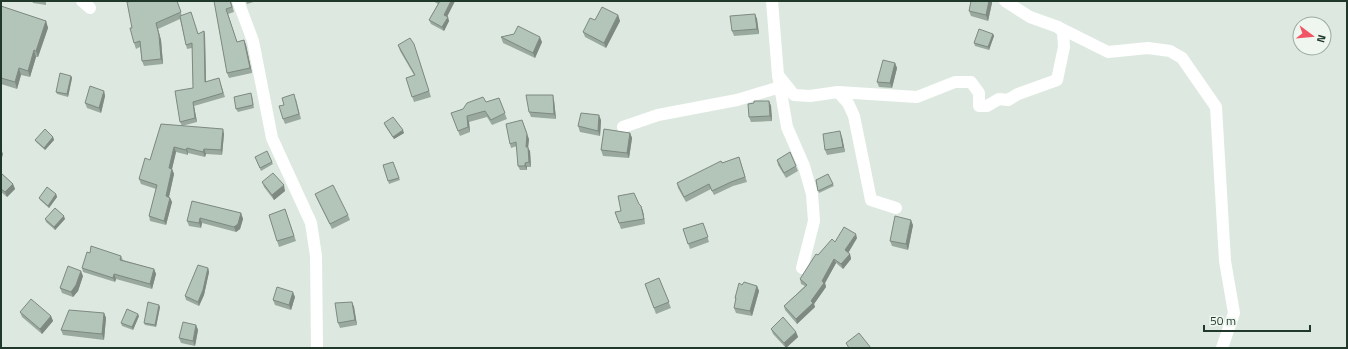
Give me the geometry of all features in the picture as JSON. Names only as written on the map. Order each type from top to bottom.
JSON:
[{"type":"street","points":[[238,1],[253,41],[272,138],[312,223],[316,256],[317,348]]},
{"type":"street","points":[[772,1],[778,75],[787,127],[804,166],[812,194],[814,221],[802,268]]},
{"type":"street","points":[[1005,1],[1030,17],[1058,27],[1108,52],[1148,48],[1170,51],[1182,58],[1216,107],[1225,261],[1234,314],[1222,348]]},
{"type":"street","points":[[778,75],[794,95],[810,96],[838,92],[917,97],[955,82],[971,82],[979,93],[979,106],[987,106],[999,99],[1008,100],[1018,94],[1057,80],[1064,47],[1063,32],[1058,27]]},
{"type":"street","points":[[1064,47],[1070,41],[1082,39]]},
{"type":"street","points":[[623,127],[658,115],[738,100],[780,87]]},
{"type":"street","points":[[838,92],[848,103],[854,116],[871,200],[896,208]]},
{"type":"building","points":[[177,1],[181,12],[156,23],[159,35],[161,59],[142,61],[140,41],[134,43],[130,28],[132,28],[127,2]]},
{"type":"building","points":[[214,1],[230,1],[232,7],[226,9],[237,42],[244,40],[250,68],[227,73]]},
{"type":"building","points":[[440,1],[451,1],[444,15],[448,17],[442,27],[429,20]]},
{"type":"building","points":[[971,1],[989,1],[986,15],[969,11]]},
{"type":"building","points":[[1,6],[46,21],[36,51],[34,50],[28,71],[19,68],[15,82],[1,78]]},
{"type":"building","points":[[602,7],[618,15],[604,43],[583,32],[590,18],[595,20]]},
{"type":"building","points":[[191,12],[198,34],[204,31],[205,82],[219,78],[223,93],[193,102],[195,118],[180,122],[175,91],[193,88],[192,43],[186,45],[180,16]]},
{"type":"building","points":[[755,14],[757,29],[732,31],[730,16]]},
{"type":"building","points":[[518,26],[540,37],[533,53],[501,37],[514,34]]},
{"type":"building","points":[[979,29],[993,34],[988,47],[974,43]]},
{"type":"building","points":[[410,38],[414,44],[429,91],[412,97],[406,78],[415,75],[398,45]]},
{"type":"building","points":[[883,60],[895,63],[890,83],[877,82]]},
{"type":"building","points":[[60,73],[71,76],[67,94],[56,92]]},
{"type":"building","points":[[90,86],[104,91],[99,108],[85,103]]},
{"type":"building","points":[[251,93],[253,105],[236,109],[234,97]]},
{"type":"building","points":[[294,94],[299,114],[283,119],[279,106],[284,105],[282,98]]},
{"type":"building","points":[[526,95],[553,95],[554,114],[529,112]]},
{"type":"building","points":[[483,97],[486,102],[499,98],[505,113],[491,120],[485,111],[467,116],[468,127],[458,131],[451,113],[463,109],[467,103]]},
{"type":"building","points":[[754,101],[769,101],[770,116],[749,117],[748,104],[754,103]]},
{"type":"building","points":[[581,113],[599,115],[598,131],[578,126]]},
{"type":"building","points":[[393,117],[403,130],[393,137],[384,123]]},
{"type":"building","points":[[522,120],[527,134],[526,147],[528,147],[529,162],[525,163],[525,166],[518,166],[516,142],[510,144],[506,124]]},
{"type":"building","points":[[161,124],[223,129],[221,150],[204,149],[203,152],[187,148],[186,150],[174,147],[169,168],[172,169],[166,196],[170,198],[164,221],[149,216],[157,185],[139,179],[145,158],[150,160]]},
{"type":"building","points":[[45,129],[53,137],[44,148],[35,140]]},
{"type":"building","points":[[604,129],[630,133],[627,153],[601,150]]},
{"type":"building","points":[[840,131],[843,147],[825,150],[823,134]]},
{"type":"building","points":[[267,151],[272,162],[260,168],[255,157]]},
{"type":"building","points":[[790,152],[796,166],[784,173],[777,160]]},
{"type":"building","points":[[739,157],[745,177],[712,191],[709,184],[684,197],[677,183],[721,161],[722,163]]},
{"type":"building","points":[[393,162],[399,178],[388,181],[383,165]]},
{"type":"building","points":[[1,173],[13,184],[5,192],[1,189]]},
{"type":"building","points":[[273,173],[284,185],[272,195],[262,182]]},
{"type":"building","points":[[828,174],[833,184],[818,191],[816,180]]},
{"type":"building","points":[[333,185],[348,215],[330,224],[315,194]]},
{"type":"building","points":[[47,187],[56,194],[48,206],[39,198]]},
{"type":"building","points":[[634,193],[641,206],[644,219],[619,223],[615,212],[621,211],[618,196]]},
{"type":"building","points":[[192,201],[241,213],[238,224],[234,227],[200,218],[199,223],[187,221]]},
{"type":"building","points":[[55,208],[64,216],[54,227],[45,219]]},
{"type":"building","points":[[285,209],[294,236],[277,241],[269,215]]},
{"type":"building","points":[[895,216],[911,220],[906,244],[890,241]]},
{"type":"building","points":[[703,223],[708,237],[688,244],[683,229]]},
{"type":"building","points":[[844,227],[856,234],[845,250],[850,254],[841,264],[834,259],[822,281],[824,283],[811,301],[813,303],[796,319],[784,306],[807,285],[800,279],[816,254],[818,255],[832,239],[835,242]]},
{"type":"building","points":[[91,246],[121,256],[120,260],[154,269],[150,284],[114,274],[113,278],[82,268],[87,252],[90,253]]},
{"type":"building","points":[[198,265],[208,268],[203,290],[198,302],[185,296]]},
{"type":"building","points":[[68,266],[81,271],[76,285],[71,292],[60,288]]},
{"type":"building","points":[[659,278],[669,302],[654,308],[645,284]]},
{"type":"building","points":[[744,282],[757,286],[750,311],[734,308],[739,283],[742,285]]},
{"type":"building","points":[[277,287],[293,292],[289,305],[273,300]]},
{"type":"building","points":[[31,299],[51,316],[40,329],[20,312]]},
{"type":"building","points":[[148,302],[159,305],[155,325],[144,323]]},
{"type":"building","points":[[352,302],[355,320],[338,323],[335,303]]},
{"type":"building","points":[[127,309],[138,314],[132,327],[121,323]]},
{"type":"building","points":[[69,310],[104,313],[102,334],[61,330]]},
{"type":"building","points":[[783,317],[796,332],[784,343],[771,329]]},
{"type":"building","points":[[183,322],[196,325],[193,341],[179,338]]},
{"type":"building","points":[[859,333],[871,348],[849,348],[846,343]]}]
